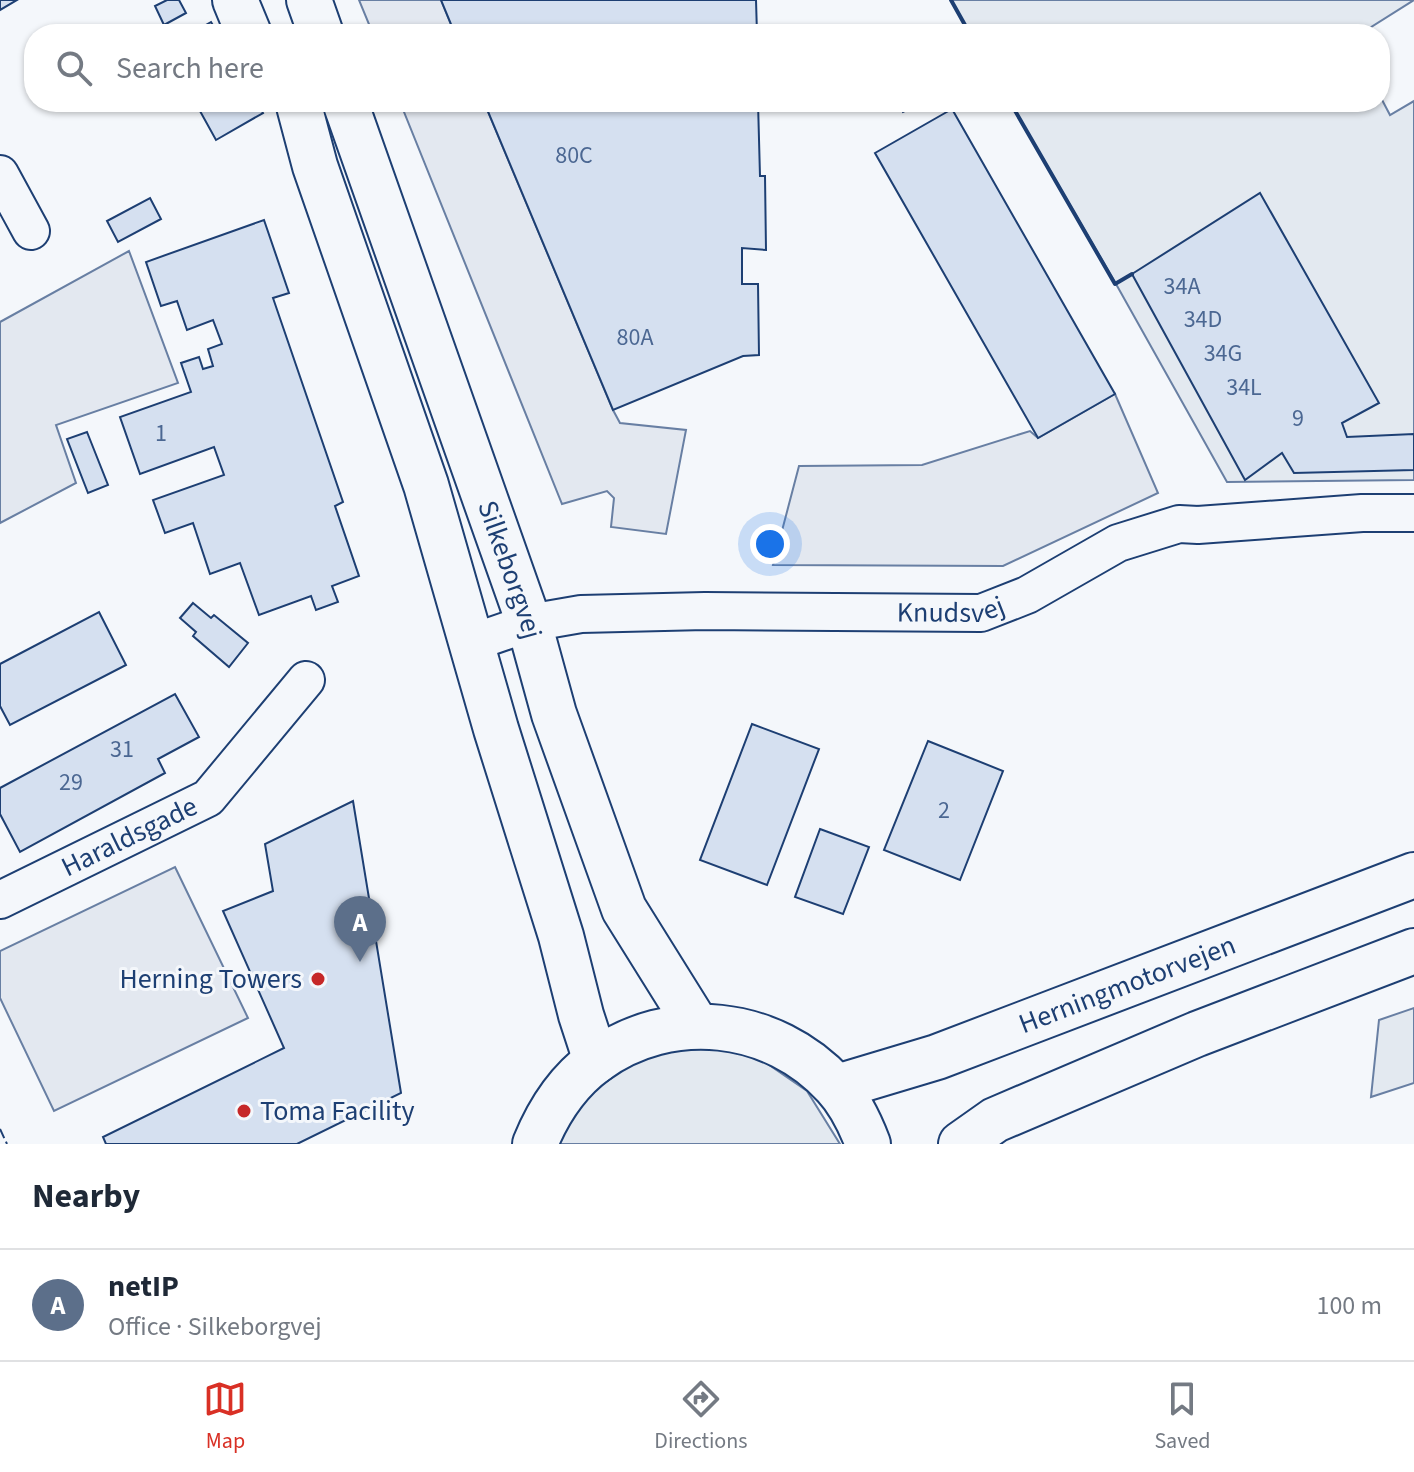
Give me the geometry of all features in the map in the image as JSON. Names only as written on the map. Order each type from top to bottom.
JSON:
[{"type":"main road","points":[[235,0],[245,24]]},
{"type":"main road","points":[[264,0],[273,24]]},
{"type":"main road","points":[[309,0],[317,24]]},
{"type":"main road","name":"Silkeborgvej","points":[[287,112],[315,166]]},
{"type":"main road","name":"Silkeborgvej","points":[[301,112],[315,166],[426,485],[596,1061]]},
{"type":"main road","name":"Silkeborgvej","points":[[349,112],[529,623],[554,714],[624,909],[697,1026]]},
{"type":"main road","name":"Herningmotorvejen","points":[[837,1087],[937,1057],[1414,875]]},
{"type":"main road","points":[[961,1144],[995,1120],[1124,1064],[1414,951]]},
{"type":"main road","points":[[535,1144],[558,1100],[575,1079],[596,1061],[627,1043],[661,1031],[697,1026],[728,1028],[759,1035],[788,1048],[837,1087],[859,1122],[868,1144]]},
{"type":"street","points":[[0,174],[31,231]]},
{"type":"street","name":"Knudsvej","points":[[471,643],[529,623],[581,614],[981,613],[1027,595],[1118,543],[1179,524],[1362,513],[1414,513]]},
{"type":"street","name":"Haraldsgade","points":[[0,900],[208,798],[306,680]]},
{"type":"shaded area","points":[[359,0],[441,0],[451,24],[369,24]]},
{"type":"shaded area","points":[[951,0],[1414,0],[1376,24],[964,24]]},
{"type":"shaded area","points":[[1414,101],[1414,480],[1227,482],[1016,112],[1388,112],[1390,115]]},
{"type":"shaded area","points":[[404,112],[488,112],[620,423],[686,430],[666,534],[611,527],[614,498],[607,491],[562,504]]},
{"type":"shaded area","points":[[129,251],[178,383],[56,425],[76,483],[0,523],[0,322]]},
{"type":"shaded area","points":[[1115,394],[1158,493],[1003,566],[773,565],[799,466],[922,465],[1030,431],[1038,438]]},
{"type":"shaded area","points":[[175,867],[248,1018],[54,1111],[0,998],[0,951]]},
{"type":"shaded area","points":[[1414,1008],[1414,1083],[1371,1097],[1379,1020]]},
{"type":"shaded area","points":[[701,1045],[759,1058],[807,1091],[840,1144],[558,1144],[560,1135],[594,1087],[643,1055]]},
{"type":"building","points":[[0,0],[17,0],[0,10]]},
{"type":"building","points":[[167,0],[179,0],[186,13],[164,24],[155,6]]},
{"type":"building","points":[[441,0],[756,0],[757,24],[451,24]]},
{"type":"building","points":[[201,112],[262,112],[263,113],[216,140]]},
{"type":"building","points":[[488,112],[758,112],[760,176],[765,176],[766,250],[742,248],[742,284],[758,284],[759,355],[743,356],[613,410]]},
{"type":"building","points":[[947,112],[954,112],[1115,394],[1038,438],[875,153]]},
{"type":"building","points":[[1260,193],[1379,403],[1342,423],[1347,437],[1414,434],[1414,470],[1294,473],[1282,453],[1245,480],[1132,274]]},
{"type":"building","points":[[150,198],[161,219],[118,242],[107,221]]},
{"type":"building","points":[[264,220],[289,293],[273,298],[343,502],[335,506],[359,576],[332,586],[338,602],[316,610],[311,596],[259,615],[240,563],[210,574],[193,523],[165,533],[153,500],[224,475],[214,447],[140,474],[120,417],[191,392],[181,363],[199,357],[203,369],[213,366],[208,349],[222,344],[213,320],[187,330],[177,301],[161,306],[146,262]]},
{"type":"building","points":[[87,432],[108,485],[88,493],[67,439]]},
{"type":"building","points":[[193,603],[211,618],[214,615],[248,643],[229,667],[193,636],[196,632],[180,618]]},
{"type":"building","points":[[99,612],[126,665],[10,725],[0,706],[0,664]]},
{"type":"building","points":[[175,694],[199,737],[158,759],[165,773],[20,852],[0,814],[0,788]]},
{"type":"building","points":[[752,724],[819,749],[767,885],[700,860]]},
{"type":"building","points":[[928,741],[1003,771],[960,880],[884,850]]},
{"type":"building","name":"Herning Towers","points":[[353,801],[401,1093],[297,1144],[106,1144],[103,1137],[284,1048],[223,911],[273,891],[265,844]]},
{"type":"building","points":[[820,829],[869,847],[843,914],[795,897]]},
{"type":"fence","points":[[0,1129],[7,1144]]},
{"type":"wall","points":[[951,0],[964,24]]},
{"type":"wall","points":[[1016,112],[1115,284],[1132,274]]},
{"type":"place","name":"netIP","points":[[360,962]]},
{"type":"place","name":"Herning Towers","points":[[318,979]]},
{"type":"place","name":"Toma Facility","points":[[244,1111]]}]
